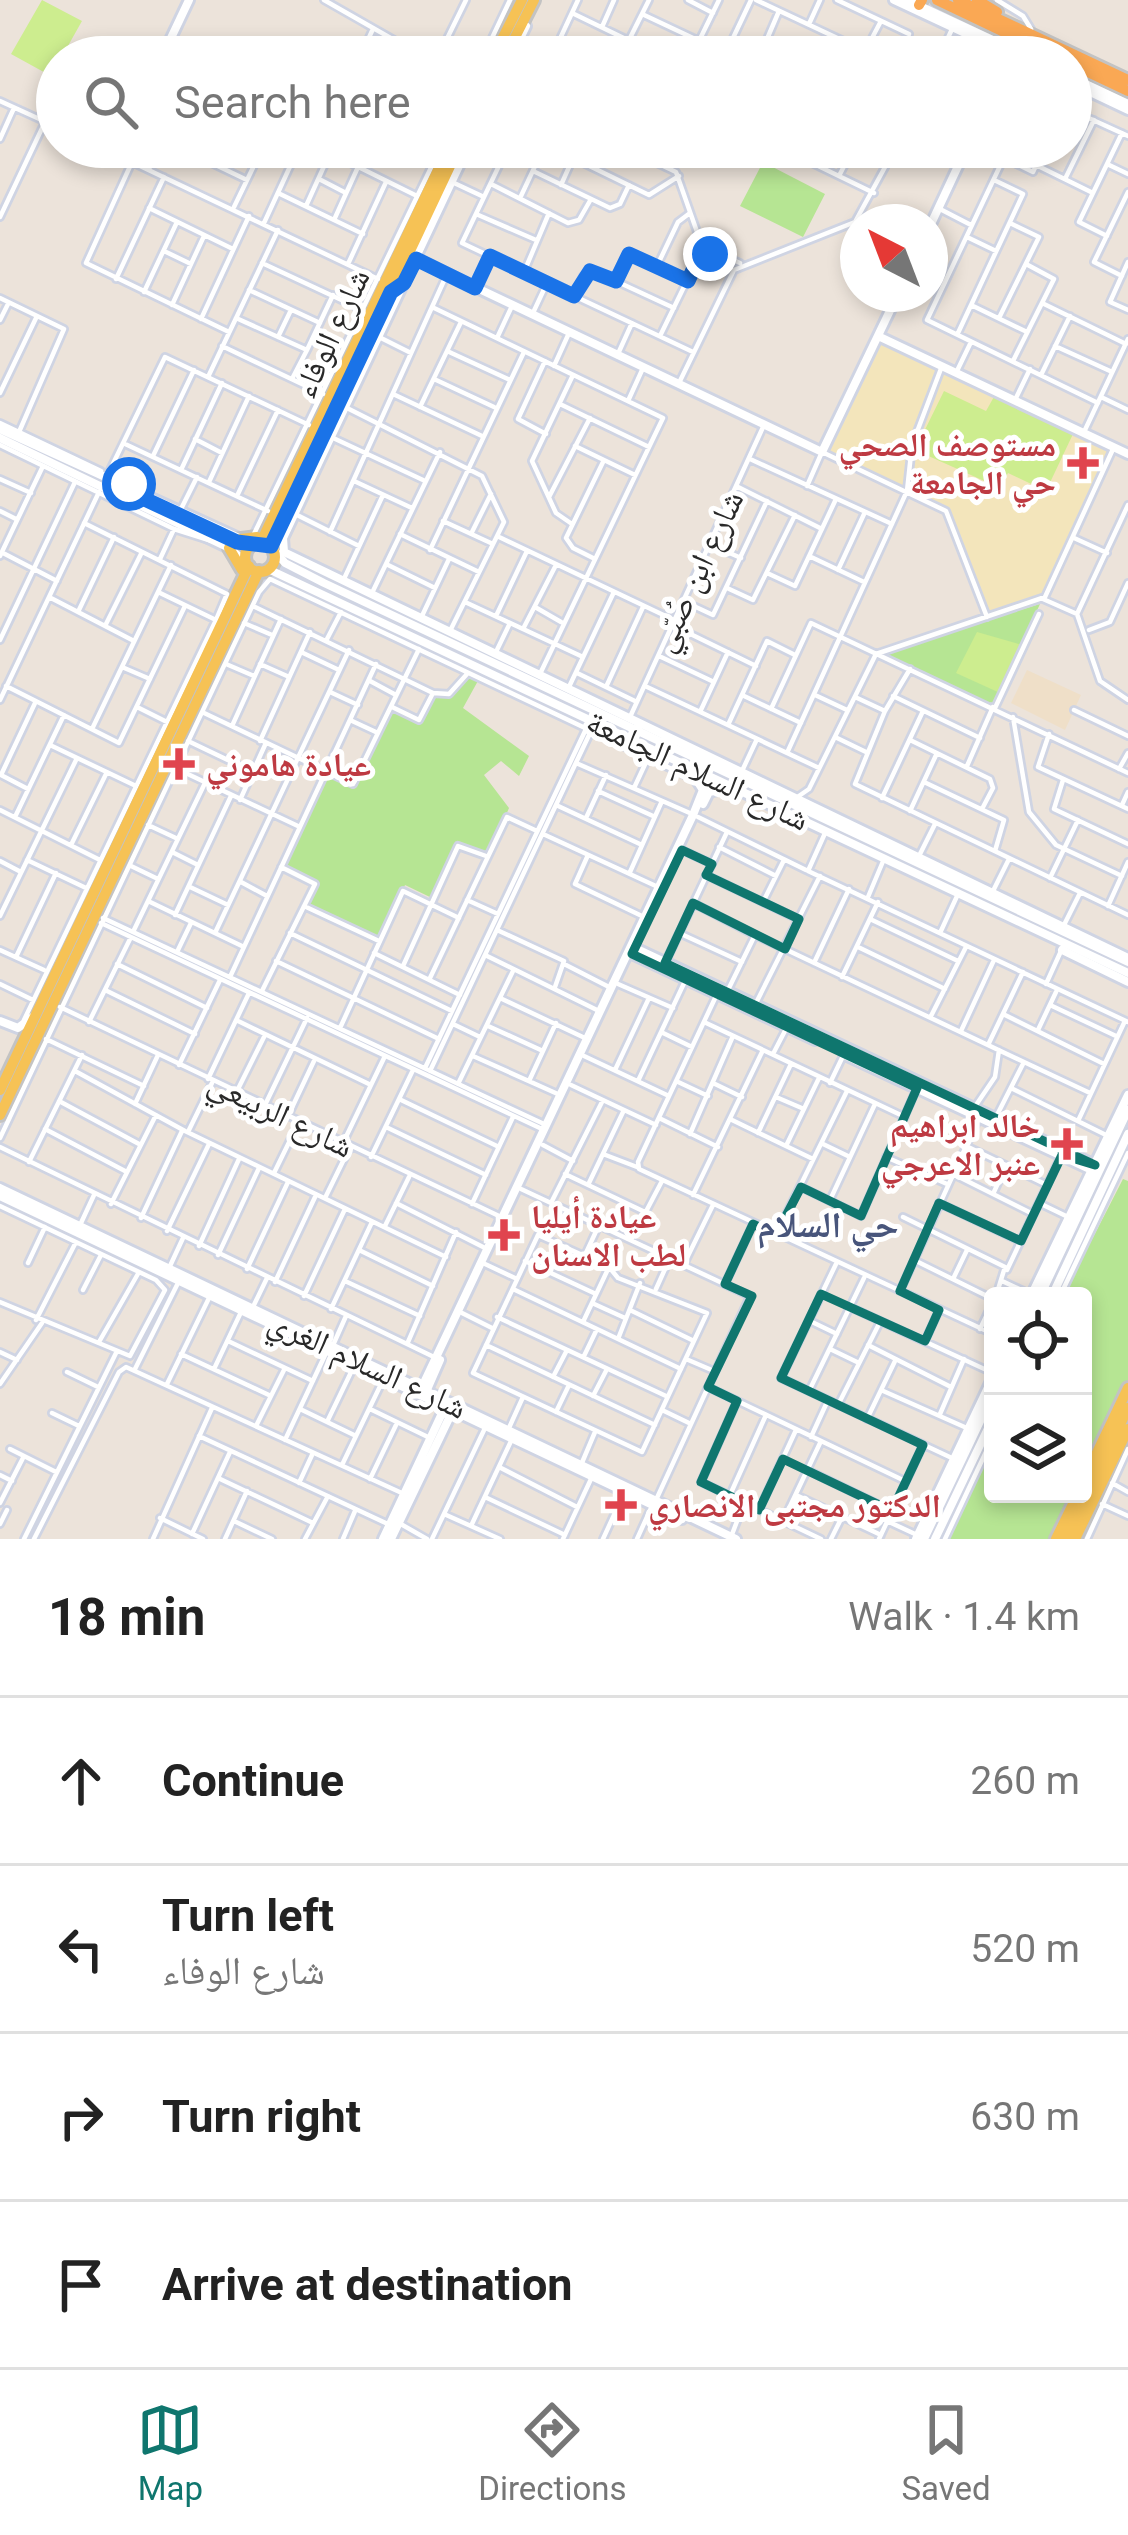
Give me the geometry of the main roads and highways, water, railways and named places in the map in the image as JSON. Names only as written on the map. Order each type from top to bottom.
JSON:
[{"type":"highway","points":[[958,0],[1034,36]]},
{"type":"highway","points":[[977,0],[1013,26]]},
{"type":"highway","points":[[939,5],[1009,36]]},
{"type":"highway","points":[[1092,68],[1099,72]]},
{"type":"highway","points":[[1092,70],[1121,80],[1128,91]]},
{"type":"main road","points":[[509,36],[520,2]]},
{"type":"main road","points":[[509,36],[520,2]]},
{"type":"main road","name":"شارع الوفاء","points":[[264,546],[298,499],[305,474],[358,370],[444,168]]},
{"type":"main road","name":"شارع الوفاء","points":[[264,546],[355,336],[416,227]]},
{"type":"main road","points":[[391,292],[404,283]]},
{"type":"main road","points":[[305,474],[298,475],[306,449]]},
{"type":"main road","points":[[253,570],[231,544],[253,540],[268,528]]},
{"type":"main road","points":[[0,1090],[52,967],[96,918],[112,891],[219,663],[264,546]]},
{"type":"main road","points":[[96,918],[160,746],[219,622],[264,546]]},
{"type":"main road","points":[[212,644],[221,646],[219,663]]},
{"type":"main road","points":[[0,1115],[78,939]]},
{"type":"main road","points":[[1092,1463],[1128,1388]]},
{"type":"main road","points":[[1121,1443],[1128,1408]]},
{"type":"main road","points":[[1065,1536],[1128,1430]]},
{"type":"main road","points":[[1065,1536],[1087,1530],[1110,1455]]},
{"type":"main road","points":[[1065,1536],[1075,1503]]},
{"type":"place","name":"مستوصف الصحي حي الجامعة","points":[[1083,463]]},
{"type":"place","name":"عيادة هاموني","points":[[179,764]]},
{"type":"place","name":"خالد ابراهيم عنبر الاعرجي","points":[[1067,1144]]},
{"type":"place","name":"عيادة أيليا لطب الاسنان","points":[[504,1235]]},
{"type":"place","name":"الدكتور مجتبى الانصاري","points":[[621,1505]]},
{"type":"district","name":"حي السلام","points":[[828,1225]]}]
